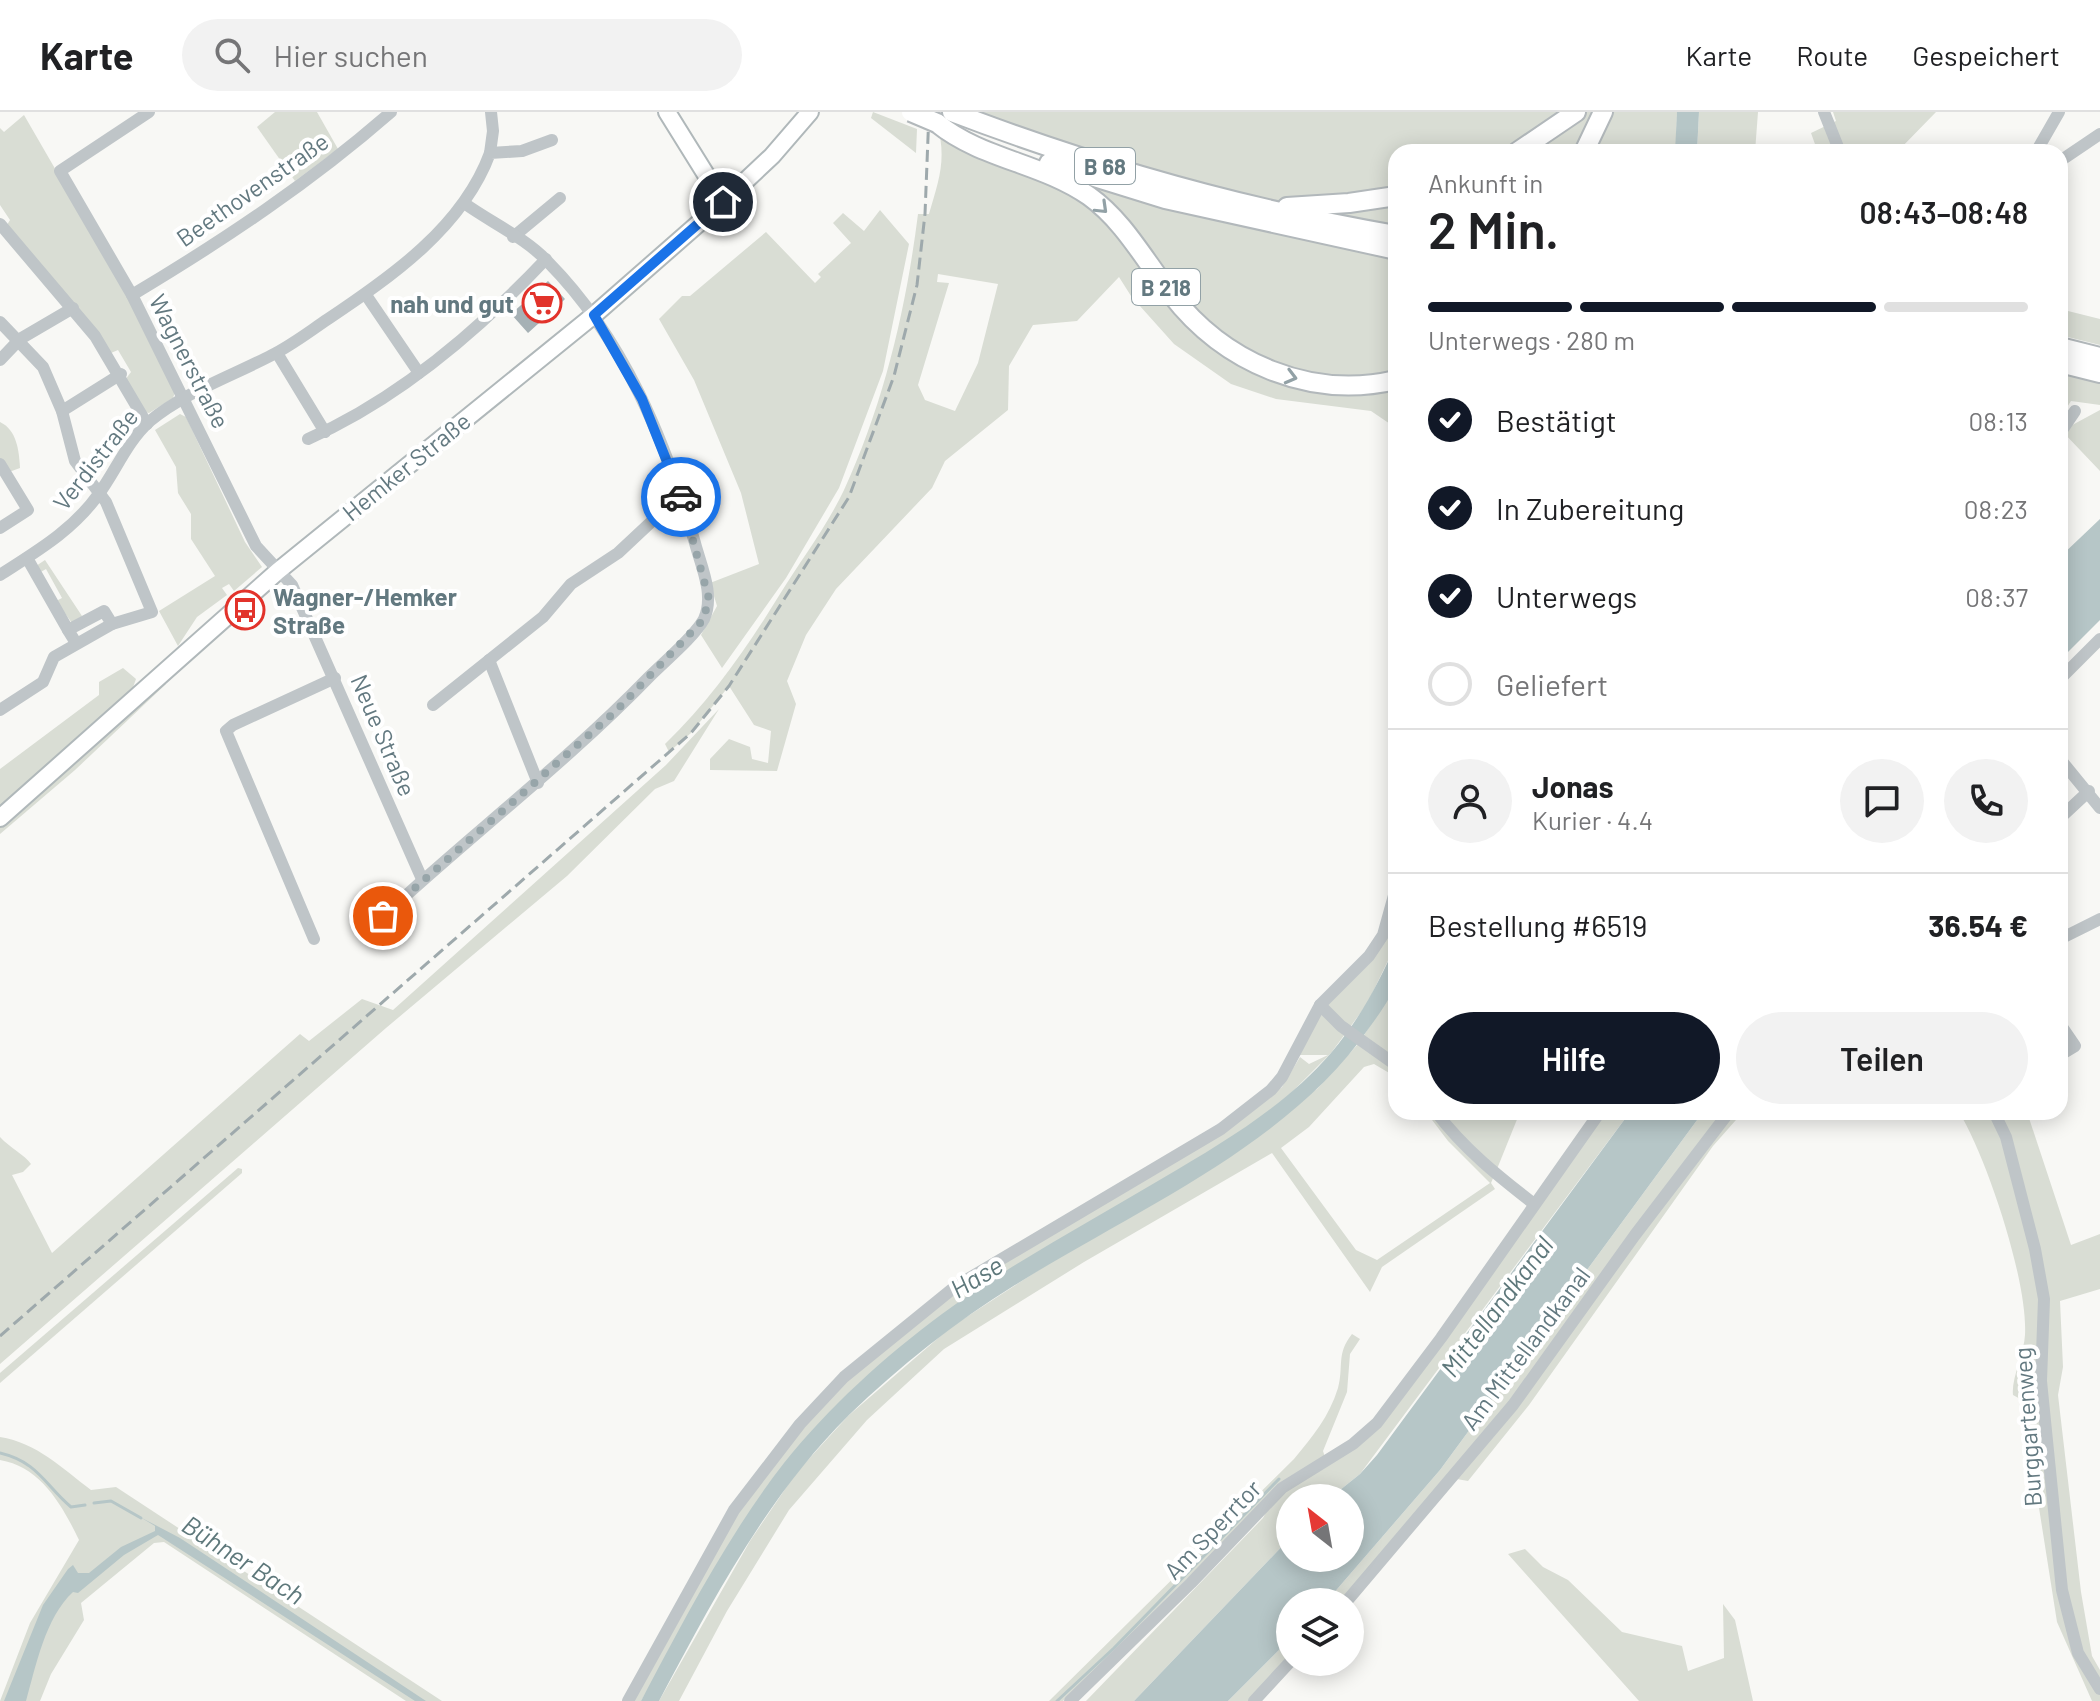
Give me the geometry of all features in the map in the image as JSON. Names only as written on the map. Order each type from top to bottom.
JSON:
[{"type":"highway","name":"B 68","points":[[911,112],[945,117],[1170,185],[1262,208],[1388,233]]},
{"type":"highway","points":[[1529,144],[1576,112]]},
{"type":"highway","points":[[1588,144],[1603,112]]},
{"type":"highway","name":"B 218","points":[[945,117],[958,135],[1052,175],[1094,200],[1125,233],[1196,323],[1214,339],[1254,364],[1277,374],[1327,384],[1365,385],[1388,381]]},
{"type":"highway","name":"B 68","points":[[958,135],[1165,199],[1388,248]]},
{"type":"highway","points":[[1262,208],[1349,203],[1388,197]]},
{"type":"highway","points":[[2068,349],[2100,357]]},
{"type":"highway","points":[[2068,365],[2100,373]]},
{"type":"main road","points":[[667,112],[723,202]]},
{"type":"main road","name":"Hemker Straße","points":[[0,818],[278,571],[594,315],[772,156],[810,112]]},
{"type":"street","name":"Wagnerstraße","points":[[149,112],[60,171],[132,295],[186,398],[256,546],[278,571]]},
{"type":"street","name":"Beethovenstraße","points":[[132,295],[226,239],[348,150],[391,112]]},
{"type":"street","points":[[491,112],[493,131],[490,153],[522,151],[552,140]]},
{"type":"street","points":[[1824,112],[1837,144]]},
{"type":"street","points":[[2041,144],[2059,112]]},
{"type":"street","points":[[2068,156],[2100,134]]},
{"type":"street","name":"Verdistraße","points":[[2,570],[27,558],[70,529],[99,494],[133,440],[147,424],[186,398],[277,353],[366,295],[409,260],[464,203],[481,178],[490,153]]},
{"type":"street","points":[[513,237],[560,198]]},
{"type":"street","points":[[363,935],[422,879],[538,783],[615,712],[703,620],[709,599],[681,494],[642,399],[594,315],[546,259],[464,203]]},
{"type":"street","points":[[0,224],[6,241],[73,308],[121,374],[147,424]]},
{"type":"street","points":[[308,439],[325,432],[419,373],[493,315],[546,259]]},
{"type":"street","points":[[366,295],[419,373]]},
{"type":"street","points":[[0,360],[20,339],[73,308]]},
{"type":"street","points":[[0,322],[20,339],[43,367],[62,411],[75,461],[106,502],[152,612],[112,624],[54,657],[43,682],[0,710]]},
{"type":"street","points":[[277,353],[325,432]]},
{"type":"street","points":[[62,411],[121,374]]},
{"type":"street","points":[[2068,421],[2075,411]]},
{"type":"street","points":[[0,464],[28,510],[0,528]]},
{"type":"street","points":[[433,705],[543,617],[571,584],[618,553],[681,494]]},
{"type":"street","points":[[27,558],[76,643]]},
{"type":"street","name":"Neue Straße","points":[[278,571],[292,585],[422,879]]},
{"type":"street","points":[[68,630],[104,611],[112,624]]},
{"type":"street","points":[[2068,671],[2100,639]]},
{"type":"street","points":[[489,660],[538,783]]},
{"type":"street","points":[[314,939],[226,731],[335,678]]},
{"type":"street","points":[[2068,768],[2100,808]]},
{"type":"street","points":[[2068,811],[2089,791]]},
{"type":"street","points":[[628,1701],[734,1510],[800,1424],[844,1377],[956,1286],[1221,1129],[1258,1102],[1282,1077],[1320,1005],[1369,956],[1383,935],[1388,917]]},
{"type":"street","points":[[2068,935],[2100,919]]},
{"type":"street","points":[[1320,1005],[1341,1026],[1388,1059]]},
{"type":"street","points":[[2068,1036],[2075,1046],[2068,1050]]},
{"type":"street","points":[[1442,1120],[1492,1172],[1534,1204]]},
{"type":"street","name":"Am Sperrtor","points":[[1070,1701],[1191,1583],[1282,1488],[1353,1444],[1377,1423],[1594,1120]]},
{"type":"street","name":"Am Mittellandkanal","points":[[1358,1588],[1513,1405],[1635,1235],[1723,1120]]},
{"type":"street","name":"Burggartenweg","points":[[1998,1120],[2006,1137],[2035,1249],[2044,1299],[2041,1381],[2062,1590],[2078,1653],[2100,1689]]},
{"type":"street","points":[[1254,1701],[1277,1676]]},
{"type":"shaded area","points":[[275,112],[317,112],[338,149],[295,181],[257,127]]},
{"type":"shaded area","points":[[873,112],[917,129],[916,153],[871,118]]},
{"type":"shaded area","points":[[952,112],[1677,112],[1676,144],[1388,144],[1388,233],[1318,220]]},
{"type":"shaded area","points":[[1699,112],[1758,112],[1756,144],[1697,144]]},
{"type":"shaded area","points":[[1833,112],[1936,112],[1905,144],[1815,144],[1811,133],[1836,121]]},
{"type":"shaded area","points":[[24,115],[124,288],[175,392],[173,398],[149,413],[144,412],[125,380],[131,372],[118,350],[111,353],[7,225],[10,220],[0,205],[0,128],[4,132]]},
{"type":"shaded area","points":[[937,123],[1004,156],[1006,149],[1065,168],[1388,248],[1388,423],[1371,411],[1276,399],[1231,384],[1174,344],[1131,296],[1119,277],[1077,321],[1033,325],[1009,366],[1008,410],[945,461],[932,488],[836,589],[806,635],[787,681],[796,704],[777,771],[710,770],[710,759],[729,739],[750,747],[752,759],[768,763],[771,731],[754,725],[729,686],[691,733],[669,752],[665,744],[697,710],[741,654],[822,530],[844,490],[871,424],[892,355],[918,214],[929,214],[939,180],[941,148]],"holes":[[[938,274],[998,284],[978,363],[955,411],[925,400],[918,385],[949,283],[937,282]]]},
{"type":"shaded area","points":[[880,210],[909,244],[883,371],[839,488],[786,578],[722,668],[701,635],[717,606],[710,583],[759,564],[741,493],[694,380],[659,319],[682,296],[690,296],[766,232],[815,283],[821,277],[818,274],[851,243],[833,223],[843,213],[864,231]]},
{"type":"shaded area","points":[[2068,311],[2100,319],[2100,345],[2068,337]]},
{"type":"shaded area","points":[[2068,374],[2100,382],[2100,405],[2071,401],[2068,406]]},
{"type":"shaded area","points":[[2100,410],[2100,471],[2068,437],[2068,427]]},
{"type":"shaded area","points":[[180,414],[186,417],[245,542],[262,567],[234,591],[229,584],[222,588],[227,595],[197,617],[178,646],[159,611],[215,576],[191,539],[191,514],[178,493],[176,467],[155,430]]},
{"type":"shaded area","points":[[0,422],[10,430],[18,448],[20,468],[9,472],[0,459]]},
{"type":"shaded area","points":[[45,560],[82,616],[72,623],[56,601],[62,598],[46,569],[39,573],[36,566]]},
{"type":"shaded area","points":[[123,668],[136,679],[131,693],[0,808],[0,769],[99,695],[99,682]]},
{"type":"shaded area","points":[[165,678],[166,684],[75,770],[0,834],[0,824]]},
{"type":"shaded area","points":[[719,709],[674,781],[655,789],[567,876],[386,1028],[0,1364],[0,1137],[31,1164],[23,1172],[12,1175],[52,1253],[300,1034],[309,1041],[362,999],[393,1010],[666,765]]},
{"type":"shaded area","points":[[1388,908],[1388,961],[1367,1004],[1331,1053],[1287,1097],[1239,1134],[1004,1273],[900,1348],[837,1405],[784,1464],[641,1701],[632,1701],[737,1513],[804,1425],[848,1379],[894,1338],[1003,1260],[1227,1127],[1282,1087],[1300,1057],[1309,1064],[1328,1055],[1294,1055],[1313,1014],[1369,956]]},
{"type":"shaded area","points":[[1388,995],[1388,1054],[1363,1037]]},
{"type":"shaded area","points":[[1359,1043],[1388,1063],[1388,1072],[1374,1064],[1364,1067],[1309,1127],[1281,1148],[1356,1250],[1377,1260],[1490,1183],[1448,1141],[1432,1120],[1442,1120],[1494,1176],[1491,1183],[1495,1189],[1382,1267],[1370,1292],[1272,1153],[1084,1262],[944,1349],[867,1420],[789,1510],[727,1611],[679,1701],[659,1701],[750,1541],[796,1473],[848,1416],[951,1327],[1317,1089]]},
{"type":"shaded area","points":[[1448,1120],[1517,1120],[1497,1169]]},
{"type":"shaded area","points":[[1598,1120],[1624,1120],[1360,1474],[1348,1484],[1276,1484],[1276,1491],[1063,1701],[1049,1701],[1294,1459],[1330,1408],[1340,1380],[1342,1354],[1352,1334],[1360,1339],[1350,1354],[1347,1392],[1323,1451],[1327,1463],[1352,1449]]},
{"type":"shaded area","points":[[1697,1120],[1736,1120],[1713,1146],[1529,1405],[1468,1481],[1451,1478],[1358,1588],[1338,1588],[1352,1572],[1364,1572],[1364,1558],[1440,1470]]},
{"type":"shaded area","points":[[1963,1120],[2030,1120],[2071,1245],[2100,1234],[2100,1289],[2060,1301],[2063,1367],[2058,1395],[2081,1592],[2092,1656],[2100,1670],[2100,1701],[2092,1701],[2057,1622],[2022,1400],[2013,1395],[2025,1335],[2020,1284],[2004,1220]]},
{"type":"shaded area","points":[[238,1168],[242,1169],[242,1173],[0,1383],[0,1373]]},
{"type":"shaded area","points":[[0,1437],[37,1451],[91,1490],[116,1487],[442,1701],[406,1701],[164,1542],[154,1543],[81,1603],[84,1620],[51,1674],[40,1701],[0,1701],[30,1623],[79,1540],[57,1501],[39,1479],[14,1464],[0,1460]]},
{"type":"shaded area","points":[[1276,1493],[1276,1553],[1134,1701],[1086,1701],[1263,1518]]},
{"type":"shaded area","points":[[1525,1549],[1543,1567],[1568,1580],[1622,1632],[1682,1646],[1688,1671],[1724,1658],[1723,1604],[1735,1620],[1753,1701],[1639,1701],[1508,1554]]},
{"type":"shaded area","points":[[1276,1653],[1277,1676],[1254,1701],[1228,1701]]},
{"type":"water","points":[[1677,112],[1699,112],[1697,144],[1675,144]]},
{"type":"water","points":[[2100,519],[2100,620],[2068,652],[2068,549]]},
{"type":"water","points":[[1388,960],[1388,1000],[1385,1005],[1335,1070],[1296,1107],[1207,1173],[1061,1257],[971,1314],[908,1362],[849,1415],[820,1446],[767,1514],[721,1588],[659,1701],[641,1701],[745,1518],[784,1463],[838,1403],[899,1347],[969,1295],[1208,1151],[1273,1107],[1331,1053],[1351,1028]]},
{"type":"water","name":"Mittellandkanal","points":[[1624,1120],[1697,1120],[1440,1470],[1364,1558],[1364,1484],[1348,1484],[1360,1474]]},
{"type":"water","points":[[140,1517],[180,1538],[426,1701],[415,1701],[158,1535],[124,1555],[78,1593],[73,1592],[48,1629],[26,1701],[4,1701],[43,1605],[68,1569],[73,1565],[78,1573],[89,1573],[121,1547],[155,1531],[155,1526]]},
{"type":"water","points":[[1276,1553],[1276,1572],[1352,1572],[1338,1588],[1276,1588],[1276,1653],[1228,1701],[1134,1701]]},
{"type":"building","name":"nah und gut","points":[[548,281],[565,299],[556,308],[559,311],[552,317],[549,314],[528,333],[511,314]]},
{"type":"waterway","points":[[0,1453],[32,1468],[71,1507],[85,1505]]},
{"type":"waterway","points":[[1057,1701],[1114,1648],[1279,1479]]},
{"type":"waterway","points":[[94,1503],[111,1501],[141,1518]]},
{"type":"railway","points":[[0,1336],[691,733],[729,686],[849,497],[894,376],[917,285],[925,214],[929,112]]},
{"type":"way so far","points":[[383,916],[422,879],[538,783],[615,712],[703,620],[709,599],[681,497]]},
{"type":"place","name":"nah und gut","points":[[542,303]]},
{"type":"place","name":"Wagner-/Hemker Straße","points":[[245,610]]},
{"type":"route","points":[[681,497],[659,435],[642,399],[594,315],[723,202]]},
{"type":"water label","name":"Hase","points":[[976,1276]]},
{"type":"water label","name":"Bühner Bach","points":[[244,1559]]}]
